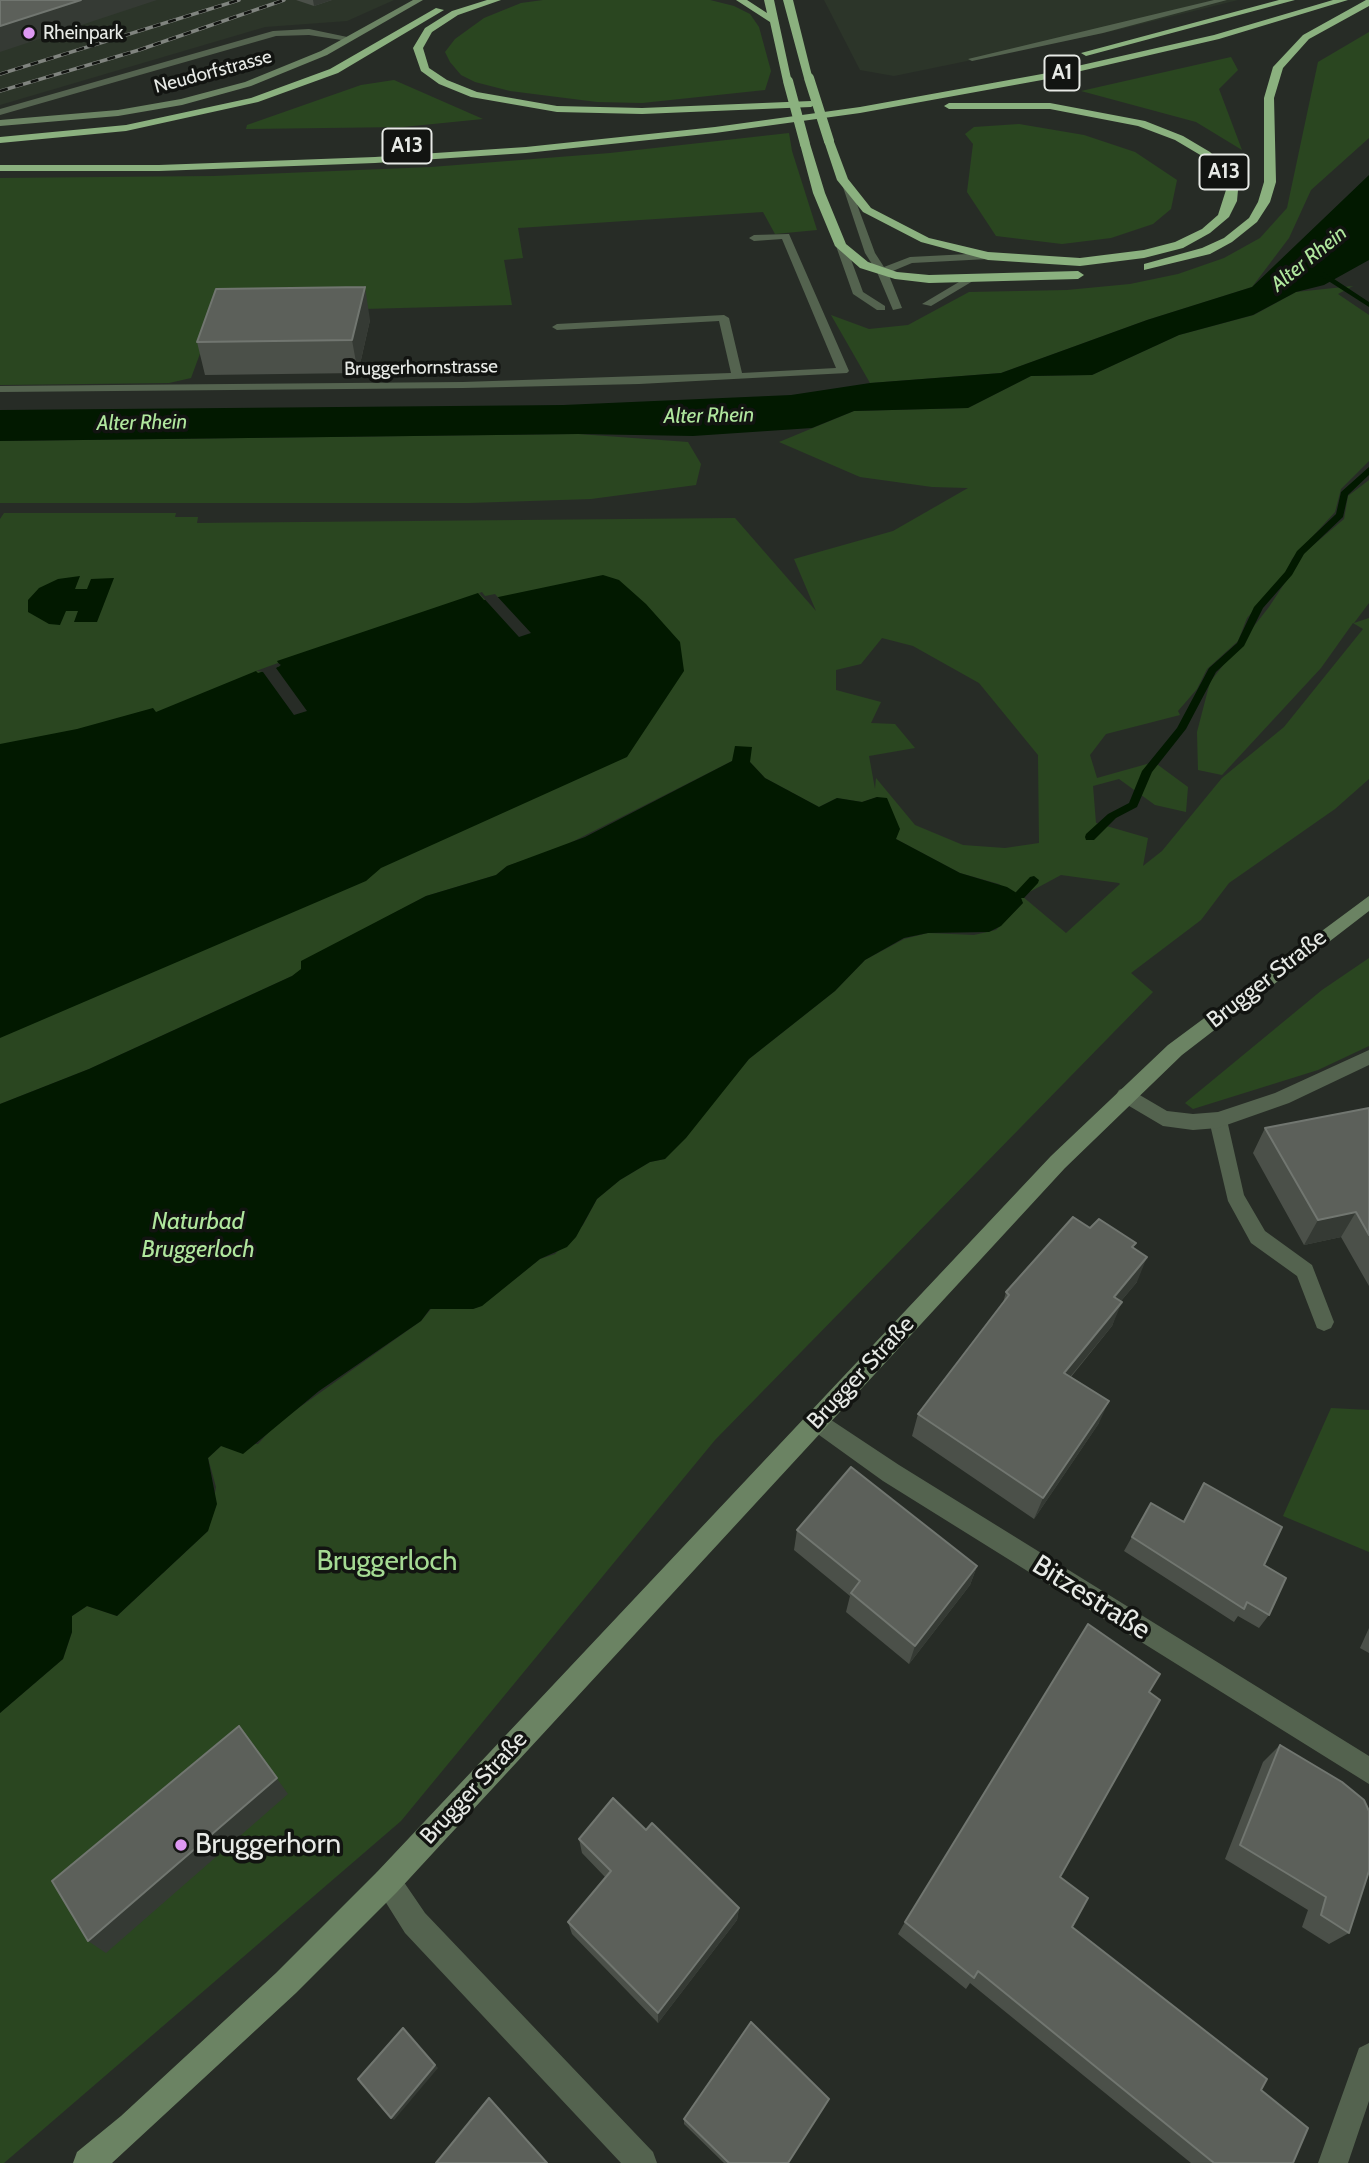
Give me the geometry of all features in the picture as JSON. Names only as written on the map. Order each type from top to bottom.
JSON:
[{"type":"highway","points":[[0,140],[136,126],[254,100],[334,71],[423,19],[468,0]]},
{"type":"highway","points":[[496,0],[456,13],[428,30],[418,48],[419,58],[425,69],[443,82],[466,92],[508,103],[557,109],[642,111],[811,104]]},
{"type":"highway","points":[[741,0],[772,20]]},
{"type":"highway","points":[[769,0],[772,20],[819,193],[841,246],[857,261],[882,272],[919,278],[1091,274]]},
{"type":"highway","name":"A13","points":[[0,168],[159,168],[375,160],[601,143],[776,122],[972,105],[1040,106],[1082,110],[1141,123],[1185,141],[1220,166],[1232,190],[1229,206],[1212,227],[1189,240],[1157,252],[1080,262],[988,256],[936,244],[893,226],[861,204],[843,180],[829,141],[809,78],[788,0]]},
{"type":"highway","name":"A1","points":[[1072,57],[1290,0]]},
{"type":"highway","name":"A1","points":[[776,122],[957,94],[1083,69],[1216,37],[1343,0]]},
{"type":"highway","points":[[1136,269],[1174,262],[1206,251],[1228,240],[1252,220],[1264,202],[1270,183],[1269,98],[1278,67],[1289,52],[1315,30],[1369,2]]},
{"type":"highway","points":[[534,136],[824,102]]},
{"type":"highway","name":"A13","points":[[36,155],[319,150],[494,139]]},
{"type":"main road","name":"Neudorfstrasse","points":[[0,124],[118,113],[201,97],[296,66],[419,0]]},
{"type":"main road","name":"Brugger Straße","points":[[88,2163],[132,2126],[286,1983],[387,1882],[1048,1172],[1175,1050],[1369,902]]},
{"type":"street","points":[[0,112],[276,33],[309,32],[348,37]]},
{"type":"street","points":[[1126,1096],[1163,1118],[1193,1122],[1218,1120],[1282,1098],[1369,1057]]},
{"type":"street","name":"Bitzestraße","points":[[816,1420],[891,1473],[1369,1771]]},
{"type":"street","points":[[387,1882],[415,1923],[642,2163]]},
{"type":"street","points":[[1333,2163],[1369,2058]]},
{"type":"lane","points":[[972,59],[1104,31],[1223,0]]},
{"type":"lane","points":[[843,180],[870,253],[882,272],[897,308]]},
{"type":"lane","name":"Bruggerhornstrasse","points":[[0,388],[463,385],[843,371],[786,236],[754,238]]},
{"type":"lane","points":[[841,246],[858,294],[881,308]]},
{"type":"lane","points":[[882,272],[910,260],[988,256]]},
{"type":"lane","points":[[927,304],[973,278]]},
{"type":"lane","points":[[557,327],[724,318],[737,377]]},
{"type":"lane","points":[[1218,1120],[1235,1196],[1258,1237],[1305,1271],[1324,1322]]},
{"type":"shaded area","points":[[0,0],[394,0],[347,21],[265,27],[0,105]]},
{"type":"shaded area","points":[[824,0],[1238,0],[1113,31],[894,76],[860,70]]},
{"type":"green space","points":[[543,0],[710,0],[734,6],[750,14],[759,27],[771,71],[765,90],[642,103],[597,102],[510,91],[475,82],[461,75],[450,62],[445,52],[455,39],[484,18],[521,3]]},
{"type":"green space","points":[[1369,32],[1369,138],[1311,190],[1289,238],[1252,287],[1147,320],[1001,373],[870,383],[831,315],[869,329],[908,325],[969,292],[1067,290],[1130,284],[1178,274],[1224,258],[1260,238],[1287,208],[1318,62]]},
{"type":"green space","points":[[1231,57],[1238,70],[1219,89],[1242,150],[1196,122],[1081,91]]},
{"type":"green space","points":[[394,80],[483,119],[403,127],[246,129],[247,125],[361,85]]},
{"type":"green space","points":[[1019,124],[1084,135],[1135,152],[1177,180],[1171,209],[1153,224],[1111,238],[1062,244],[996,236],[967,192],[973,144],[965,134],[974,127]]},
{"type":"green space","points":[[789,133],[792,151],[817,230],[775,234],[763,212],[518,228],[523,258],[504,260],[512,305],[215,313],[191,378],[169,383],[0,385],[0,178],[214,176],[431,167],[610,153]]},
{"type":"green space","name":"Bruggerloch","points":[[1353,286],[1338,294],[1369,315],[1369,461],[1341,489],[1335,512],[1292,559],[1285,575],[1247,618],[1238,641],[1207,669],[1197,689],[1178,711],[1180,715],[1106,734],[1090,755],[1097,778],[1154,762],[1188,787],[1186,812],[1155,805],[1119,779],[1093,786],[1096,823],[1148,838],[1143,866],[1162,851],[1222,778],[1284,727],[1363,629],[1353,623],[1321,668],[1222,775],[1198,770],[1197,732],[1210,682],[1269,607],[1305,552],[1344,519],[1348,496],[1369,480],[1369,603],[1354,623],[1369,618],[1369,779],[1335,809],[1229,883],[1201,920],[1131,973],[1153,992],[715,1440],[401,1821],[4,2163],[0,2163],[0,1713],[63,1659],[72,1632],[72,1616],[87,1606],[117,1616],[208,1531],[216,1487],[208,1458],[222,1445],[258,1444],[276,1424],[421,1321],[431,1309],[473,1309],[481,1306],[540,1259],[555,1254],[583,1225],[597,1199],[620,1180],[650,1162],[665,1159],[749,1059],[835,991],[865,960],[904,939],[928,933],[974,935],[996,930],[1023,903],[999,884],[960,873],[896,839],[877,797],[862,802],[837,798],[819,807],[765,778],[750,762],[732,761],[558,849],[507,866],[496,875],[426,896],[381,920],[292,976],[89,1069],[0,1104],[0,519],[4,513],[176,513],[175,517],[198,517],[197,523],[735,518],[816,611],[794,559],[893,531],[968,488],[932,487],[860,477],[779,442],[854,411],[968,408],[1031,376],[1092,375],[1179,335],[1254,315],[1296,292]],"holes":[[[882,638],[913,646],[979,683],[1038,755],[1039,843],[1005,848],[963,845],[915,825],[876,778],[875,789],[869,756],[915,748],[895,724],[871,723],[881,702],[836,690],[836,670],[861,664]],[[1061,875],[1119,883],[1120,884],[1066,933],[1022,896]]]},
{"type":"green space","points":[[578,434],[688,442],[701,464],[696,485],[591,499],[469,503],[0,503],[0,441]]},
{"type":"green space","points":[[1369,958],[1369,1046],[1318,1070],[1193,1109],[1185,1103],[1322,990]]},
{"type":"green space","points":[[1331,1408],[1369,1410],[1369,1552],[1283,1516]]},
{"type":"water","name":"Alter Rhein","points":[[1369,175],[1369,260],[1324,285],[1296,292],[1253,315],[1179,335],[1092,375],[1031,376],[968,408],[854,411],[812,428],[693,436],[578,434],[0,441],[0,410],[563,405],[791,395],[870,383],[1001,373],[1147,320],[1252,287]]},
{"type":"water","points":[[603,575],[619,580],[646,604],[680,642],[684,671],[627,757],[381,868],[366,881],[0,1038],[0,744],[77,729],[153,708],[156,712],[256,671],[258,673],[280,666],[277,661],[478,593],[484,600]]},
{"type":"water","points":[[80,576],[75,589],[87,589],[91,579],[114,578],[97,622],[74,622],[78,611],[66,611],[60,625],[49,624],[28,612],[28,600],[39,588],[58,579]]},
{"type":"water","name":"Naturbad Bruggerloch","points":[[735,746],[752,747],[750,762],[765,778],[819,807],[837,798],[862,802],[877,797],[887,798],[900,829],[896,839],[960,873],[1007,887],[1020,895],[1023,903],[1001,926],[989,932],[928,933],[904,938],[865,960],[835,991],[749,1059],[686,1138],[665,1159],[650,1162],[620,1180],[597,1199],[576,1237],[567,1247],[540,1259],[482,1306],[473,1309],[430,1309],[421,1321],[319,1391],[243,1454],[221,1446],[208,1458],[217,1504],[208,1531],[117,1616],[87,1606],[72,1616],[72,1632],[63,1659],[0,1713],[0,1104],[89,1069],[292,976],[301,969],[301,961],[426,896],[496,875],[507,866],[585,837],[732,761]]},
{"type":"pier","points":[[482,592],[485,596],[495,594],[531,633],[519,637],[479,593]]},
{"type":"pier","points":[[278,663],[281,665],[276,668],[307,711],[294,715],[263,672],[256,671]]},
{"type":"building","points":[[0,0],[81,0],[0,26]]},
{"type":"building","points":[[365,287],[352,340],[197,342],[216,289]]},
{"type":"building","points":[[1369,1108],[1369,1235],[1356,1212],[1318,1220],[1265,1128]]},
{"type":"building","points":[[1073,1217],[1090,1228],[1099,1219],[1136,1243],[1132,1247],[1147,1257],[1114,1297],[1122,1302],[1064,1373],[1109,1401],[1043,1498],[918,1414],[1009,1295],[1006,1292]]},
{"type":"building","points":[[851,1467],[977,1566],[915,1646],[851,1593],[860,1581],[797,1530]]},
{"type":"building","points":[[1204,1483],[1282,1527],[1264,1565],[1286,1578],[1269,1615],[1247,1602],[1244,1609],[1132,1537],[1151,1503],[1184,1522]]},
{"type":"building","points":[[1088,1624],[1160,1674],[1149,1692],[1160,1700],[1060,1877],[1088,1898],[1072,1927],[1267,2079],[1261,2090],[1308,2128],[1293,2163],[1214,2163],[978,1971],[974,1978],[905,1922]]},
{"type":"building","points":[[239,1726],[277,1778],[88,1941],[52,1881]]},
{"type":"building","points":[[1280,1745],[1342,1782],[1364,1800],[1369,1811],[1369,1871],[1349,1933],[1321,1915],[1326,1897],[1240,1845]]},
{"type":"building","points":[[613,1798],[646,1830],[652,1823],[739,1908],[658,2013],[568,1922],[611,1871],[579,1839]]},
{"type":"building","points":[[751,2022],[829,2099],[788,2163],[729,2163],[684,2119]]},
{"type":"building","points":[[403,2028],[435,2065],[391,2118],[358,2079]]},
{"type":"building","points":[[489,2098],[547,2163],[436,2163]]},
{"type":"waterway","name":"Alter Rhein","points":[[1322,273],[1369,305]]},
{"type":"waterway","points":[[1090,837],[1112,816],[1133,805],[1147,771],[1181,729],[1212,670],[1241,644],[1259,607],[1289,573],[1300,553],[1340,515],[1344,494],[1369,470]]},
{"type":"waterway","points":[[1020,895],[1034,880]]},
{"type":"railway","points":[[0,74],[239,0]]},
{"type":"railway","points":[[0,91],[139,50],[284,0]]},
{"type":"place","name":"Rheinpark","points":[[29,33]]},
{"type":"place","name":"Bruggerhorn","points":[[181,1845]]}]
